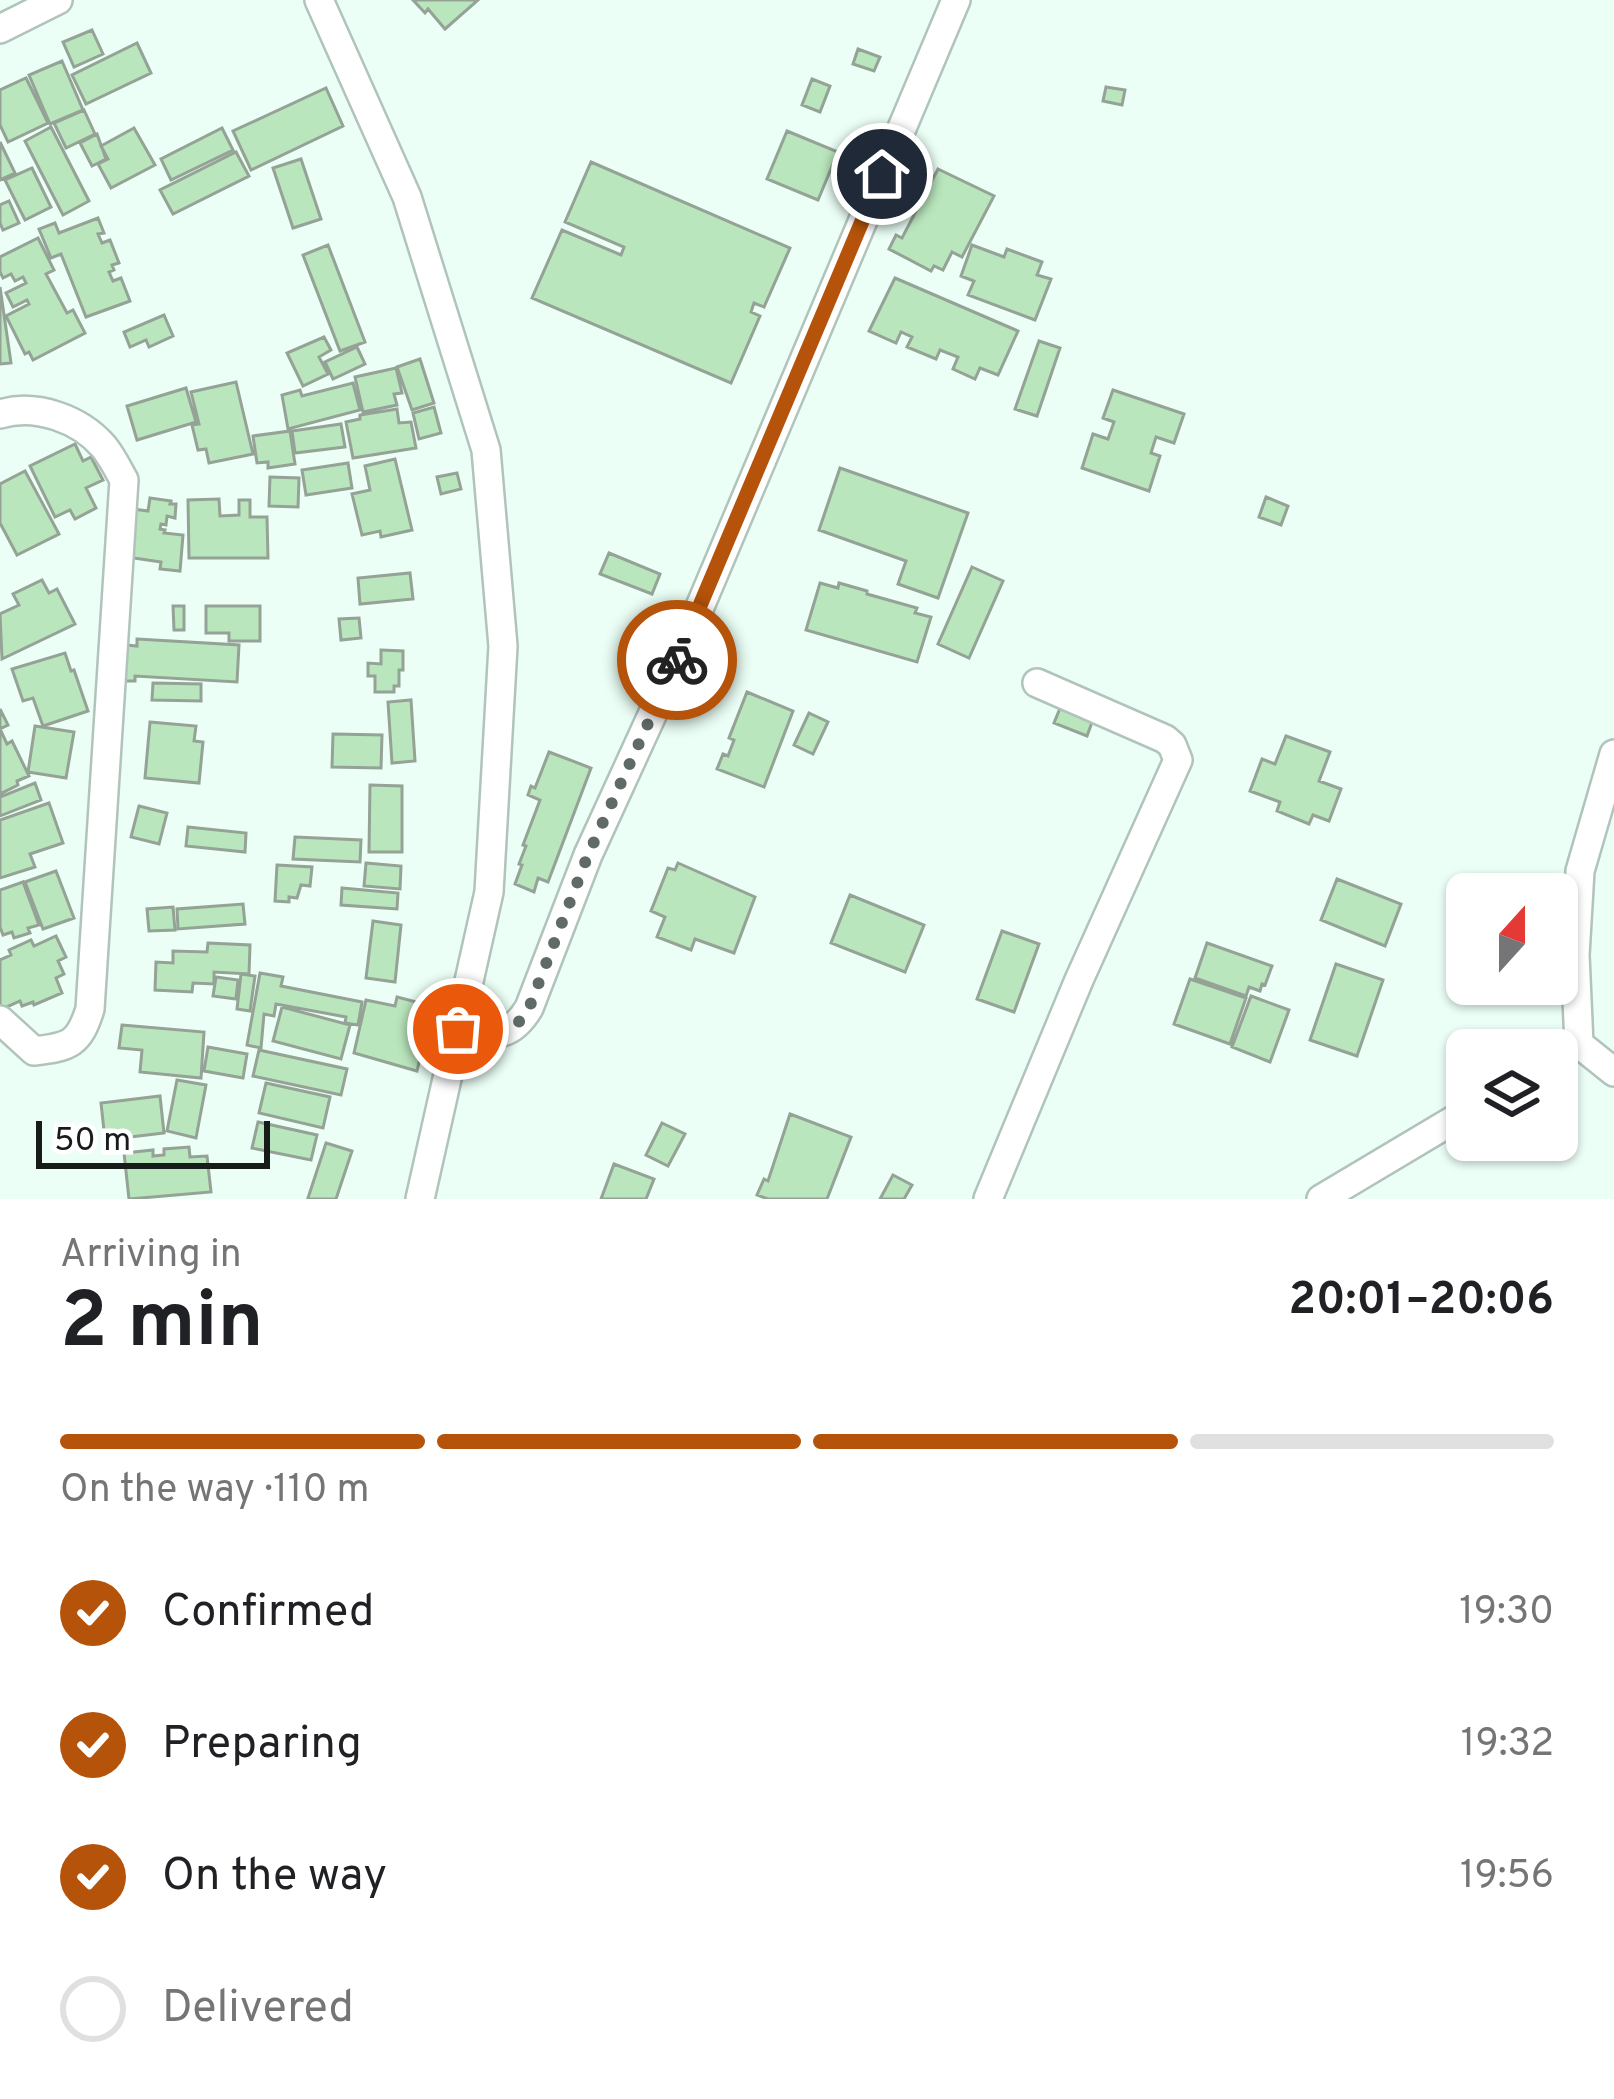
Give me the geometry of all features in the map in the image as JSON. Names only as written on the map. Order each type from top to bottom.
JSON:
[{"type":"street","points":[[0,29],[58,0]]},
{"type":"street","points":[[319,0],[407,197],[486,450],[503,646],[489,892],[420,1199]]},
{"type":"street","points":[[458,1029],[507,1032],[529,1008],[588,855],[680,654],[956,0]]},
{"type":"street","points":[[0,414],[13,410],[46,413],[78,424],[104,448],[124,480],[90,1009],[82,1031],[65,1048],[34,1051],[0,1020]]},
{"type":"street","points":[[988,1199],[1078,980],[1178,760],[1165,739],[1036,683]]},
{"type":"street","points":[[1570,1029],[1580,871],[1614,754]]},
{"type":"street","points":[[1578,1056],[1614,1072]]},
{"type":"street","points":[[1322,1199],[1446,1125]]},
{"type":"building","points":[[413,0],[478,0],[445,29]]},
{"type":"building","points":[[92,30],[103,54],[74,67],[63,42]]},
{"type":"building","points":[[137,43],[151,73],[86,104],[72,75]]},
{"type":"building","points":[[858,49],[880,57],[874,71],[853,64]]},
{"type":"building","points":[[62,61],[83,110],[50,124],[29,75]]},
{"type":"building","points":[[26,78],[48,123],[8,142],[0,125],[0,90]]},
{"type":"building","points":[[812,79],[830,86],[820,112],[802,105]]},
{"type":"building","points":[[1106,87],[1125,90],[1122,105],[1103,101]]},
{"type":"building","points":[[326,88],[343,126],[251,170],[233,131]]},
{"type":"building","points":[[84,110],[95,134],[66,148],[54,123]]},
{"type":"building","points":[[51,127],[89,201],[63,215],[25,141]]},
{"type":"building","points":[[134,128],[155,165],[111,188],[98,164],[108,159],[101,146]]},
{"type":"building","points":[[222,128],[233,150],[171,180],[161,159]]},
{"type":"building","points":[[787,131],[838,152],[818,200],[767,179]]},
{"type":"building","points":[[97,134],[106,159],[92,166],[80,143]]},
{"type":"building","points":[[0,142],[15,173],[0,180]]},
{"type":"building","points":[[236,152],[249,176],[173,214],[160,190]]},
{"type":"building","points":[[301,159],[321,219],[293,228],[273,168]]},
{"type":"building","points":[[591,162],[790,248],[764,307],[754,303],[751,312],[760,316],[731,383],[532,298],[562,230],[621,255],[624,247],[565,222]]},
{"type":"building","points":[[32,168],[51,207],[25,220],[5,180]]},
{"type":"building","points":[[938,169],[994,196],[962,257],[952,252],[943,270],[934,266],[931,271],[889,249],[896,235],[902,238]]},
{"type":"building","points":[[9,201],[19,223],[3,230],[0,205]]},
{"type":"building","points":[[98,218],[102,243],[110,240],[119,263],[109,272],[113,281],[121,278],[130,301],[86,317],[61,254],[51,258],[39,229],[55,223],[59,233]]},
{"type":"building","points":[[38,238],[54,270],[46,274],[67,313],[73,310],[85,333],[33,360],[29,352],[25,354],[6,316],[29,304],[27,300],[13,307],[6,293],[26,283],[23,277],[15,281],[11,274],[3,278],[0,257]]},
{"type":"building","points":[[328,245],[365,342],[340,351],[303,255]]},
{"type":"building","points":[[972,245],[1004,257],[1007,249],[1042,262],[1037,275],[1051,279],[1035,320],[968,295],[974,281],[961,276]]},
{"type":"building","points":[[895,278],[1018,331],[998,375],[980,368],[975,379],[953,369],[958,357],[940,350],[936,359],[907,347],[912,337],[901,332],[896,343],[869,331]]},
{"type":"building","points":[[0,287],[11,363],[0,364]]},
{"type":"building","points":[[164,315],[173,336],[149,347],[146,340],[130,347],[124,332]]},
{"type":"building","points":[[324,337],[331,350],[319,357],[328,374],[303,386],[287,353]]},
{"type":"building","points":[[1039,341],[1060,348],[1037,416],[1015,409]]},
{"type":"building","points":[[357,347],[365,364],[333,379],[325,362]]},
{"type":"building","points":[[420,359],[434,403],[412,410],[397,367]]},
{"type":"building","points":[[396,368],[402,393],[394,394],[397,405],[363,412],[355,377]]},
{"type":"building","points":[[236,382],[253,454],[209,463],[206,449],[198,450],[192,425],[199,424],[191,392]]},
{"type":"building","points":[[353,383],[360,410],[288,429],[282,395],[300,390],[302,396]]},
{"type":"building","points":[[186,388],[196,422],[137,440],[127,406]]},
{"type":"building","points":[[1113,390],[1184,414],[1174,443],[1156,437],[1151,453],[1160,456],[1149,491],[1082,468],[1093,434],[1108,439],[1114,422],[1103,418]]},
{"type":"building","points":[[434,407],[441,433],[419,439],[413,413]]},
{"type":"building","points":[[397,409],[399,423],[411,422],[416,448],[353,458],[346,422]]},
{"type":"building","points":[[341,424],[345,447],[295,453],[292,431]]},
{"type":"building","points":[[290,431],[295,464],[268,468],[268,462],[257,463],[253,436]]},
{"type":"building","points":[[75,444],[83,461],[91,457],[103,480],[86,488],[96,508],[75,519],[70,510],[55,517],[30,466]]},
{"type":"building","points":[[395,459],[412,530],[381,537],[380,531],[362,535],[352,494],[370,490],[365,466]]},
{"type":"building","points":[[348,463],[352,488],[306,495],[302,470]]},
{"type":"building","points":[[840,468],[968,513],[938,598],[898,584],[906,561],[819,530]]},
{"type":"building","points":[[25,471],[59,534],[17,555],[0,523],[0,484]]},
{"type":"building","points":[[457,473],[461,489],[441,494],[437,477]]},
{"type":"building","points":[[270,477],[299,478],[298,507],[269,506]]},
{"type":"building","points":[[1266,497],[1288,506],[1281,525],[1259,517]]},
{"type":"building","points":[[150,498],[176,504],[175,518],[167,516],[160,529],[183,535],[180,571],[160,569],[161,562],[127,557],[133,509],[148,511]]},
{"type":"building","points":[[219,499],[220,516],[239,515],[239,500],[250,500],[250,517],[267,517],[268,558],[189,558],[188,500]]},
{"type":"building","points":[[609,553],[660,574],[652,594],[600,574]]},
{"type":"building","points":[[972,567],[1003,581],[969,658],[938,644]]},
{"type":"building","points":[[410,573],[413,599],[360,604],[358,578]]},
{"type":"building","points":[[42,580],[49,593],[57,589],[75,624],[2,659],[0,614],[19,605],[13,594]]},
{"type":"building","points":[[820,583],[867,591],[931,617],[917,662],[806,630]]},
{"type":"building","points":[[173,606],[184,606],[184,630],[174,630]]},
{"type":"building","points":[[206,606],[260,606],[260,641],[229,641],[229,633],[206,633]]},
{"type":"building","points":[[359,618],[361,638],[341,640],[339,619]]},
{"type":"building","points":[[137,639],[239,645],[237,682],[135,676],[135,681],[124,681],[126,645],[137,646]]},
{"type":"building","points":[[381,650],[403,651],[403,670],[399,670],[394,692],[375,692],[375,676],[368,676],[368,663],[381,664]]},
{"type":"building","points":[[65,653],[88,711],[43,726],[33,698],[23,701],[12,669]]},
{"type":"building","points":[[153,683],[201,684],[201,701],[152,700]]},
{"type":"building","points":[[747,692],[793,711],[764,787],[717,769],[723,754],[728,756],[734,740],[729,738]]},
{"type":"building","points":[[411,700],[415,761],[392,763],[388,702]]},
{"type":"building","points":[[1063,701],[1095,714],[1087,736],[1054,723]]},
{"type":"building","points":[[809,713],[828,722],[813,754],[794,745]]},
{"type":"building","points":[[150,722],[196,726],[194,741],[203,742],[199,783],[145,778]]},
{"type":"building","points":[[35,726],[74,732],[66,778],[28,772]]},
{"type":"building","points":[[0,729],[7,744],[12,741],[29,776],[0,794]]},
{"type":"building","points":[[333,734],[382,735],[381,768],[332,767]]},
{"type":"building","points":[[1286,736],[1330,752],[1319,781],[1341,789],[1329,821],[1313,815],[1309,824],[1277,811],[1280,802],[1250,791],[1262,759],[1275,764]]},
{"type":"building","points":[[549,752],[591,768],[548,882],[538,878],[534,892],[515,884],[540,800],[528,795]]},
{"type":"building","points":[[35,783],[41,800],[0,816],[0,797]]},
{"type":"building","points":[[370,785],[402,786],[402,852],[369,852]]},
{"type":"building","points":[[49,803],[63,843],[30,854],[35,867],[0,878],[0,820]]},
{"type":"building","points":[[139,806],[167,813],[159,844],[131,837]]},
{"type":"building","points":[[188,827],[246,833],[245,852],[186,846]]},
{"type":"building","points":[[295,837],[361,840],[360,862],[293,859]]},
{"type":"building","points":[[366,863],[401,866],[400,889],[364,886]]},
{"type":"building","points":[[678,863],[755,897],[734,953],[695,939],[691,950],[657,937],[665,917],[651,911],[668,868],[675,870]]},
{"type":"building","points":[[277,865],[312,867],[310,886],[301,885],[297,898],[289,897],[289,902],[275,901]]},
{"type":"building","points":[[56,871],[74,918],[43,929],[25,882]]},
{"type":"building","points":[[1337,879],[1401,904],[1385,946],[1321,920]]},
{"type":"building","points":[[23,882],[39,925],[14,938],[12,932],[3,935],[0,927],[0,890]]},
{"type":"building","points":[[342,888],[398,893],[397,909],[341,905]]},
{"type":"building","points":[[850,895],[924,925],[905,972],[831,943]]},
{"type":"building","points":[[243,904],[245,924],[178,929],[177,909]]},
{"type":"building","points":[[173,907],[175,930],[149,931],[147,909]]},
{"type":"building","points":[[373,921],[401,925],[395,982],[366,978]]},
{"type":"building","points":[[1002,931],[1039,944],[1014,1012],[977,999]]},
{"type":"building","points":[[56,936],[66,957],[58,961],[64,974],[56,978],[62,993],[34,1005],[22,1006],[20,1001],[0,1010],[0,960],[31,940],[34,946]]},
{"type":"building","points":[[208,943],[250,945],[249,974],[214,972],[214,984],[193,983],[192,992],[155,990],[156,962],[173,963],[173,951],[207,952]]},
{"type":"building","points":[[1207,943],[1272,966],[1265,985],[1260,991],[1249,987],[1246,996],[1195,978]]},
{"type":"building","points":[[1336,964],[1383,980],[1357,1056],[1310,1040]]},
{"type":"building","points":[[260,973],[283,977],[281,986],[362,1002],[358,1025],[345,1023],[346,1017],[276,1004],[274,1016],[264,1014],[261,1048],[247,1045]]},
{"type":"building","points":[[241,974],[255,976],[250,1011],[237,1009]]},
{"type":"building","points":[[216,977],[238,980],[236,999],[213,996]]},
{"type":"building","points":[[1190,979],[1246,998],[1230,1044],[1174,1024]]},
{"type":"building","points":[[1251,996],[1289,1010],[1270,1062],[1232,1047]]},
{"type":"building","points":[[397,997],[432,1006],[417,1071],[354,1053],[366,1000],[395,1006]]},
{"type":"building","points":[[282,1007],[350,1025],[341,1059],[273,1041]]},
{"type":"building","points":[[122,1025],[204,1032],[201,1078],[140,1072],[142,1050],[119,1048]]},
{"type":"building","points":[[208,1047],[247,1054],[243,1078],[204,1071]]},
{"type":"building","points":[[259,1050],[347,1069],[341,1095],[253,1076]]},
{"type":"building","points":[[177,1080],[206,1085],[196,1138],[167,1131]]},
{"type":"building","points":[[266,1083],[330,1097],[323,1128],[259,1113]]},
{"type":"building","points":[[160,1096],[164,1133],[105,1140],[101,1103]]},
{"type":"building","points":[[790,1114],[851,1137],[827,1199],[757,1195],[764,1179],[768,1181]]},
{"type":"building","points":[[258,1122],[317,1135],[311,1160],[252,1148]]},
{"type":"building","points":[[662,1123],[685,1134],[668,1166],[646,1155]]},
{"type":"building","points":[[326,1143],[352,1151],[336,1199],[310,1199],[308,1198]]},
{"type":"building","points":[[189,1147],[190,1157],[207,1156],[211,1192],[129,1199],[124,1153],[153,1150],[153,1156],[164,1155],[164,1149]]},
{"type":"building","points":[[614,1164],[654,1179],[646,1199],[601,1199]]},
{"type":"building","points":[[893,1175],[912,1185],[904,1199],[880,1199]]},
{"type":"way so far","points":[[458,1029],[507,1032],[529,1008],[588,855],[677,660]]},
{"type":"route","points":[[677,660],[882,174]]}]
